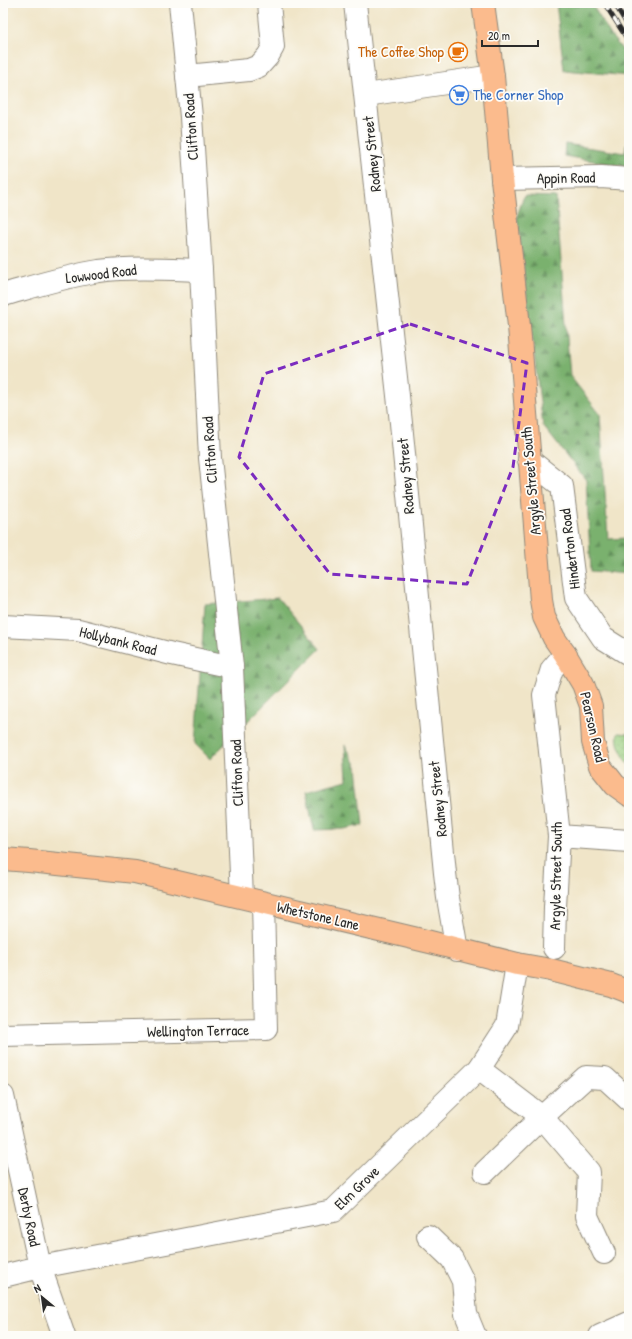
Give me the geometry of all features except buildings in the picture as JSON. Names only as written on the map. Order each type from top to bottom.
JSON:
[{"type":"main road","name":"Argyle Street South","points":[[483,3],[493,76],[502,179],[519,326],[542,606],[544,617],[554,638],[565,654]]},
{"type":"main road","name":"Pearson Road","points":[[565,654],[583,684],[591,706],[593,742],[600,766],[615,785],[629,795]]},
{"type":"main road","name":"Whetstone Lane","points":[[3,859],[135,872],[457,950],[517,964],[551,970],[611,985],[629,992]]},
{"type":"street","name":"Clifton Road","points":[[180,3],[187,76],[200,270],[210,458],[232,667],[242,897]]},
{"type":"street","points":[[187,76],[249,70],[259,66],[268,56],[273,47],[269,3]]},
{"type":"street","name":"Rodney Street","points":[[355,3],[401,416],[445,873],[457,950]]},
{"type":"street","points":[[366,95],[493,76]]},
{"type":"street","name":"Appin Road","points":[[502,179],[601,177],[629,179]]},
{"type":"street","name":"Lowwood Road","points":[[3,295],[69,276],[100,271],[142,269],[200,270]]},
{"type":"street","name":"Hinderton Road","points":[[529,460],[562,486],[576,598],[603,638],[629,653]]},
{"type":"street","name":"Hollybank Road","points":[[3,626],[78,630],[172,654],[232,667]]},
{"type":"street","name":"Argyle Street South","points":[[554,948],[559,836],[544,695],[552,669],[565,654]]},
{"type":"street","points":[[559,836],[629,841]]},
{"type":"street","name":"Wellington Terrace","points":[[3,1035],[266,1029],[263,903]]},
{"type":"street","name":"Elm Grove","points":[[3,1276],[40,1267],[333,1211],[479,1069],[507,1026],[517,964]]},
{"type":"street","points":[[479,1069],[542,1117],[589,1172],[587,1216],[604,1253]]},
{"type":"street","points":[[486,1172],[542,1117],[586,1077],[605,1078],[629,1100]]},
{"type":"street","name":"Derby Road","points":[[3,1096],[40,1267],[64,1336]]},
{"type":"street","points":[[428,1236],[452,1259],[462,1281],[466,1314],[475,1336]]},
{"type":"street","points":[[600,1336],[629,1323]]},
{"type":"highlighted area","points":[[410,324],[527,363],[513,467],[467,584],[330,574],[239,457],[264,374]]},
{"type":"green space","points":[[556,3],[591,3],[612,37],[629,58],[629,76],[564,70]]},
{"type":"green space","points":[[565,144],[625,153],[626,144],[629,144],[629,167],[564,156]]},
{"type":"green space","points":[[524,196],[556,197],[570,376],[600,414],[608,539],[629,538],[629,574],[591,571],[586,480],[543,426],[517,216]]},
{"type":"green space","points":[[278,598],[320,649],[210,759],[195,744],[205,604]]},
{"type":"green space","points":[[618,733],[629,734],[629,764],[619,745],[617,737]]},
{"type":"green space","points":[[345,745],[357,766],[363,825],[344,829],[314,830],[306,791],[347,780]]},
{"type":"railway","points":[[604,3],[629,42]]},
{"type":"railway","points":[[614,3],[629,28]]},
{"type":"place","name":"The Coffee Shop","points":[[458,52]]},
{"type":"place","name":"The Corner Shop","points":[[459,95]]}]
